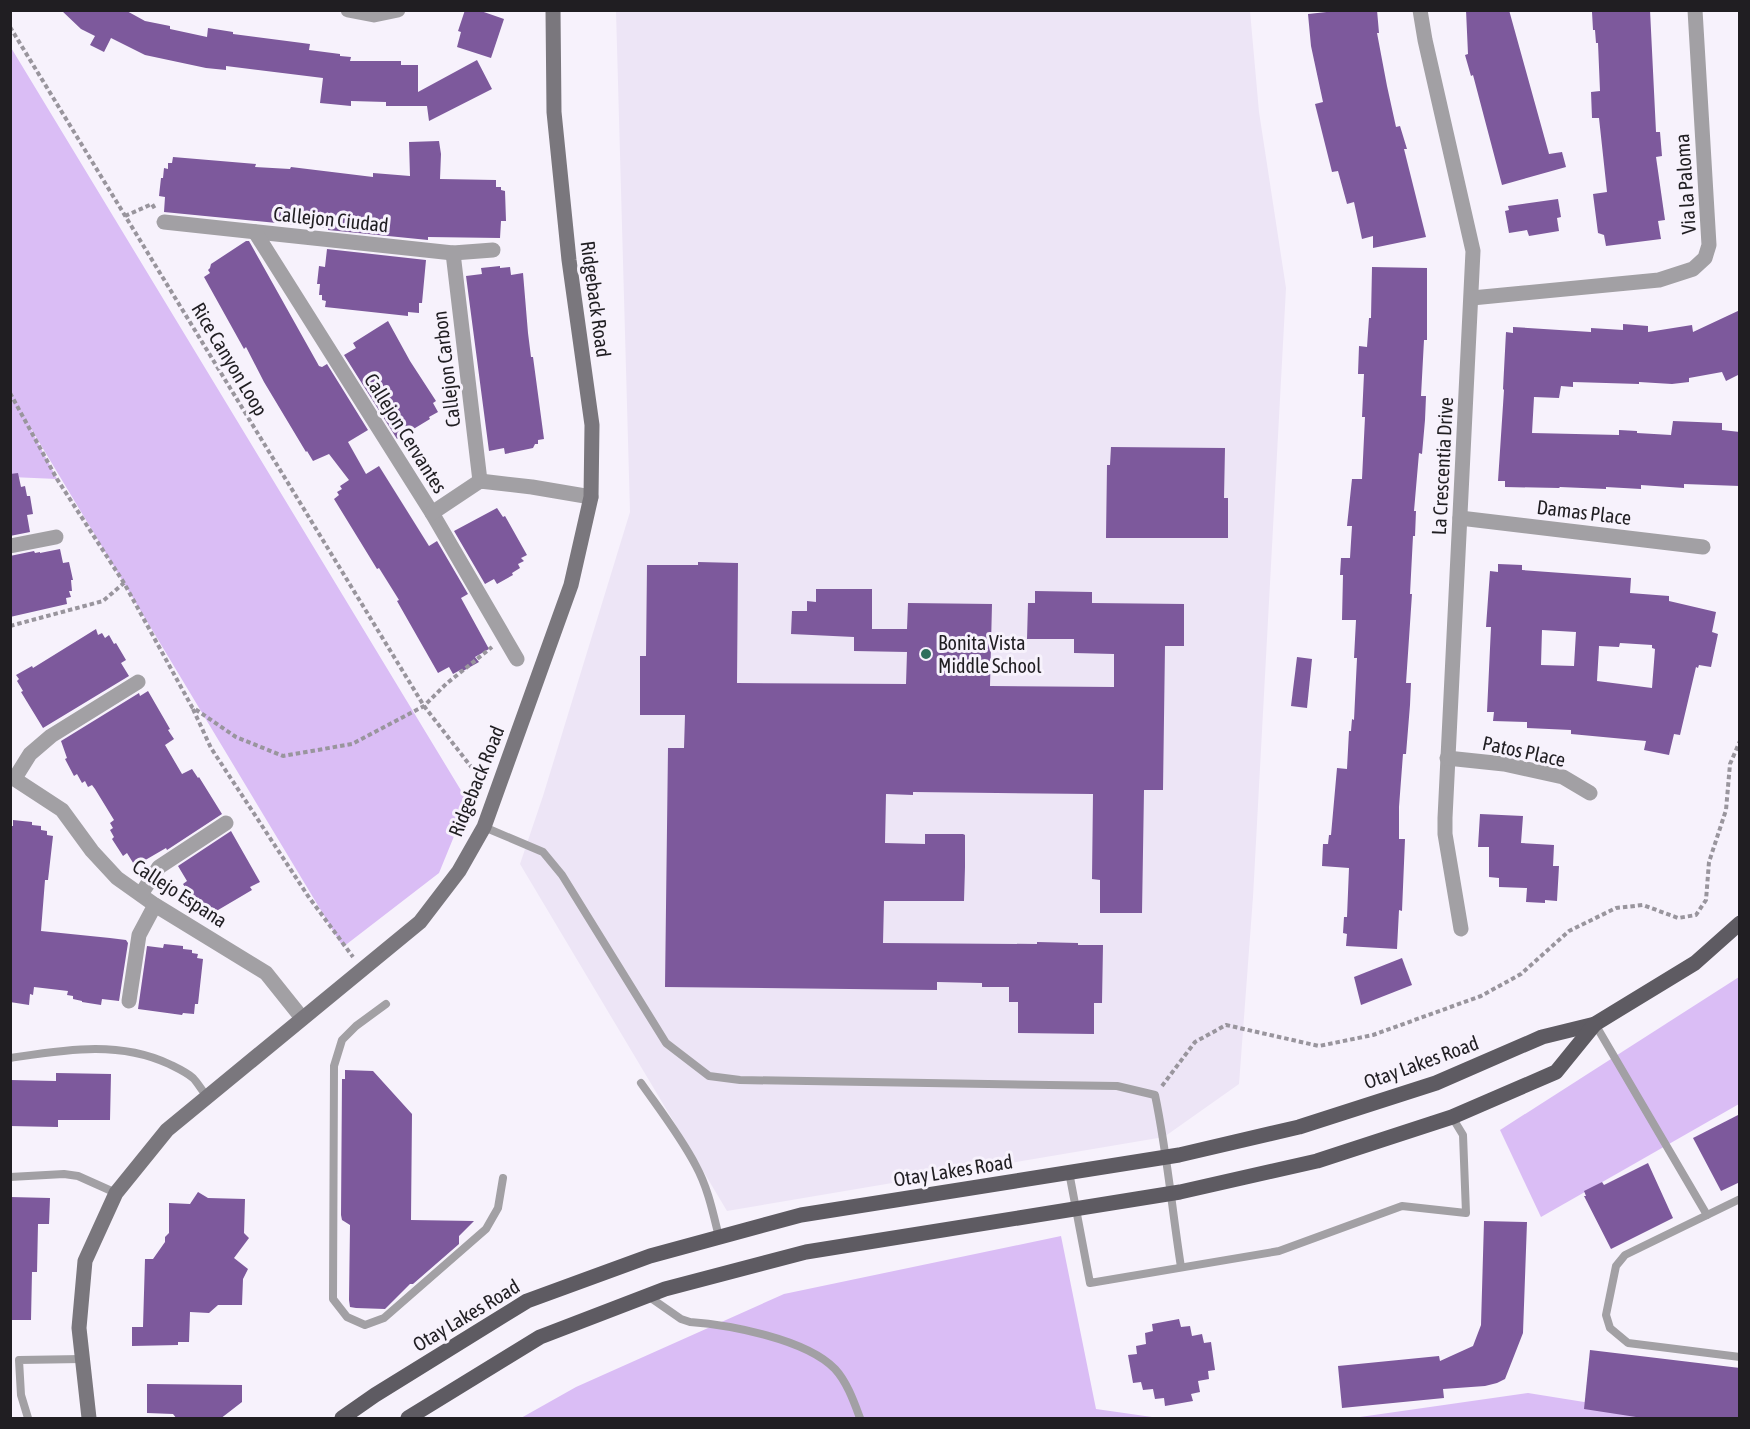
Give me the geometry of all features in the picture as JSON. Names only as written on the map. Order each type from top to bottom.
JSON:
[{"type":"main road","name":"Otay Lakes Road","points":[[342,1419],[375,1395],[526,1301],[650,1256],[801,1215],[1167,1157],[1299,1127],[1436,1083],[1542,1037],[1595,1024],[1695,963],[1740,923]]},
{"type":"main road","name":"Otay Lakes Road","points":[[408,1419],[540,1337],[665,1289],[806,1251],[1170,1194],[1317,1161],[1452,1117],[1556,1072],[1595,1024]]},
{"type":"street","points":[[348,10],[374,15],[398,10]]},
{"type":"street","name":"Ridgeback Road","points":[[89,1419],[79,1328],[85,1260],[116,1193],[167,1130],[420,922],[459,870],[484,827],[571,585],[591,497],[592,425],[569,260],[554,112],[554,10]]},
{"type":"street","name":"La Crescentia Drive","points":[[1420,10],[1473,251],[1445,834],[1461,928]]},
{"type":"street","name":"Via la Paloma","points":[[1472,298],[1659,280],[1694,268],[1705,258],[1709,245],[1695,10]]},
{"type":"street","name":"Callejon Ciudad","points":[[164,222],[453,253],[493,250]]},
{"type":"street","name":"Callejon Cervantes","points":[[255,232],[432,513],[517,659]]},
{"type":"street","name":"Callejon Carbon","points":[[453,253],[480,481]]},
{"type":"street","points":[[432,513],[480,481],[591,497]]},
{"type":"street","name":"Damas Place","points":[[1460,518],[1703,547]]},
{"type":"street","points":[[10,546],[56,537]]},
{"type":"street","points":[[13,777],[30,754],[51,736],[138,682]]},
{"type":"street","name":"Patos Place","points":[[1447,758],[1504,764],[1563,777],[1590,794]]},
{"type":"street","name":"Callejo Espana","points":[[13,777],[62,810],[92,851],[117,878],[155,905],[266,973],[302,1018]]},
{"type":"street","points":[[141,894],[159,867],[226,823]]},
{"type":"street","points":[[129,1001],[140,935],[155,905]]},
{"type":"lane","points":[[484,827],[543,852],[562,875],[666,1043],[709,1076],[740,1080],[1117,1086],[1155,1095],[1167,1157],[1181,1267]]},
{"type":"lane","points":[[386,1004],[356,1026],[342,1040],[334,1066],[333,1299],[347,1317],[365,1325],[384,1318],[486,1228],[498,1208],[503,1179]]},
{"type":"lane","points":[[1595,1024],[1707,1215]]},
{"type":"lane","points":[[10,1058],[87,1048],[140,1053],[184,1072],[193,1078],[207,1096]]},
{"type":"lane","points":[[641,1083],[696,1166],[706,1188],[719,1237]]},
{"type":"lane","points":[[1069,1173],[1090,1283],[1279,1251],[1402,1206],[1466,1213],[1463,1135],[1452,1117]]},
{"type":"lane","points":[[10,1176],[58,1174],[78,1176],[116,1193]]},
{"type":"lane","points":[[1740,1199],[1625,1256],[1616,1266],[1606,1315],[1610,1328],[1628,1344],[1740,1357]]},
{"type":"lane","points":[[648,1296],[681,1319],[747,1330],[785,1341],[825,1360],[836,1371],[860,1419]]},
{"type":"lane","points":[[28,1419],[15,1360],[82,1359]]},
{"type":"path","name":"Rice Canyon Loop","points":[[10,27],[424,706],[478,777],[499,783]]},
{"type":"path","points":[[125,216],[152,204],[164,222]]},
{"type":"path","points":[[10,393],[57,479],[124,583],[192,707],[211,748],[308,896],[363,969]]},
{"type":"path","points":[[10,626],[103,601],[124,583]]},
{"type":"path","points":[[192,707],[236,737],[283,756],[352,744],[424,706],[446,684],[504,637]]},
{"type":"path","points":[[1155,1095],[1195,1042],[1226,1025],[1319,1046],[1373,1035],[1480,996],[1521,974],[1569,931],[1616,908],[1643,905],[1678,918],[1696,915],[1706,900],[1709,862],[1726,810],[1730,765],[1740,741]]},
{"type":"shaded area","name":"Bonita Vista Middle School","points":[[616,11],[1250,11],[1259,112],[1286,288],[1253,897],[1239,1084],[1164,1137],[727,1211],[520,864],[630,512]]},
{"type":"shaded area","points":[[10,46],[468,802],[439,873],[343,947],[27,422],[57,479],[11,477]]},
{"type":"shaded area","points":[[1739,977],[1739,1104],[1541,1217],[1500,1130]]},
{"type":"shaded area","points":[[1061,1236],[1096,1409],[1159,1418],[521,1418],[576,1387],[784,1294]]},
{"type":"shaded area","points":[[1528,1393],[1684,1418],[1353,1418]]},
{"type":"building","points":[[61,10],[125,10],[145,21],[207,37],[208,28],[233,32],[233,34],[310,44],[309,50],[340,54],[340,56],[351,57],[350,61],[401,61],[401,65],[418,65],[418,92],[477,60],[492,89],[429,121],[427,106],[386,106],[386,102],[351,101],[351,106],[320,103],[323,78],[226,66],[226,70],[206,68],[145,55],[111,38],[104,52],[90,45],[95,36],[81,29]]},
{"type":"building","points":[[465,10],[478,10],[504,19],[491,58],[457,47],[461,32],[458,31]]},
{"type":"building","points":[[1345,10],[1377,10],[1379,33],[1377,33],[1387,86],[1396,127],[1400,126],[1407,149],[1404,149],[1426,237],[1373,248],[1373,236],[1362,239],[1354,202],[1347,204],[1338,171],[1332,172],[1315,104],[1323,102],[1311,46],[1308,14]]},
{"type":"building","points":[[1466,10],[1509,10],[1549,154],[1562,152],[1566,167],[1502,185],[1473,75],[1471,76],[1465,55],[1468,54]]},
{"type":"building","points":[[1650,10],[1656,132],[1660,132],[1662,156],[1656,157],[1665,220],[1658,221],[1661,239],[1606,246],[1604,235],[1598,233],[1593,194],[1607,192],[1599,118],[1592,118],[1591,92],[1600,91],[1598,43],[1596,43],[1595,30],[1593,30],[1592,12]]},
{"type":"building","points":[[439,141],[440,179],[496,180],[496,187],[501,187],[501,190],[505,191],[506,221],[501,221],[500,238],[428,237],[428,240],[164,212],[165,197],[159,196],[164,168],[168,169],[168,163],[172,163],[173,157],[373,177],[373,173],[410,176],[409,142]]},
{"type":"building","points":[[1558,199],[1561,217],[1557,218],[1559,231],[1529,236],[1527,230],[1509,233],[1505,211],[1509,210],[1508,206]]},
{"type":"building","points":[[249,241],[319,366],[327,364],[368,430],[348,442],[366,474],[379,466],[429,546],[437,541],[468,594],[461,598],[489,649],[475,657],[479,662],[463,671],[462,669],[453,674],[449,667],[438,673],[397,601],[399,600],[334,499],[339,495],[337,492],[342,489],[340,486],[349,480],[329,454],[313,461],[306,452],[204,277],[210,273],[208,270],[211,264]]},
{"type":"building","points":[[327,249],[426,260],[419,313],[408,312],[408,316],[325,307],[326,301],[322,300],[322,295],[319,295],[320,284],[317,284],[319,266],[325,267]]},
{"type":"building","points":[[500,266],[500,268],[510,267],[511,275],[523,273],[531,357],[533,357],[544,439],[538,440],[538,444],[535,444],[533,448],[505,454],[504,448],[489,451],[466,276],[482,274],[481,268]]},
{"type":"building","points":[[1372,267],[1427,268],[1427,340],[1424,340],[1421,396],[1426,396],[1425,420],[1422,454],[1419,453],[1414,511],[1416,511],[1415,536],[1413,536],[1406,683],[1411,683],[1410,705],[1399,807],[1399,839],[1405,839],[1402,911],[1399,910],[1397,949],[1346,946],[1347,934],[1343,933],[1344,917],[1347,917],[1349,868],[1322,866],[1323,844],[1328,844],[1329,835],[1331,835],[1337,768],[1347,769],[1349,731],[1351,731],[1352,719],[1354,720],[1356,620],[1342,620],[1343,575],[1340,575],[1341,558],[1350,558],[1352,526],[1347,526],[1352,479],[1362,479],[1365,417],[1362,417],[1364,374],[1358,374],[1359,346],[1367,347],[1369,318],[1371,318]]},
{"type":"building","points":[[1740,310],[1740,374],[1726,381],[1722,372],[1689,378],[1689,382],[1672,384],[1573,382],[1573,387],[1561,386],[1559,398],[1534,397],[1532,433],[1619,435],[1619,430],[1671,435],[1673,421],[1722,423],[1722,430],[1740,432],[1740,486],[1684,484],[1684,488],[1641,485],[1641,489],[1505,487],[1505,481],[1498,481],[1506,332],[1513,333],[1513,327],[1591,332],[1591,328],[1623,330],[1623,324],[1648,326],[1648,332],[1692,325],[1693,332]]},
{"type":"building","points":[[388,321],[436,401],[433,403],[438,412],[397,439],[344,355],[356,348],[353,343]]},
{"type":"building","points":[[1111,447],[1225,448],[1224,498],[1228,498],[1228,538],[1106,538],[1107,465],[1110,465]]},
{"type":"building","points":[[18,473],[21,487],[25,486],[27,496],[30,496],[33,514],[27,515],[30,532],[10,536],[10,474]]},
{"type":"building","points":[[497,508],[503,517],[505,516],[527,555],[521,558],[524,561],[518,564],[520,568],[512,573],[513,575],[497,584],[494,579],[485,584],[454,531]]},
{"type":"building","points":[[60,549],[63,563],[69,562],[73,580],[71,580],[72,591],[69,591],[71,597],[66,598],[67,604],[10,617],[10,556]]},
{"type":"building","points":[[698,562],[738,563],[737,683],[906,684],[907,652],[854,651],[854,637],[791,634],[792,611],[807,611],[807,601],[816,602],[816,589],[872,589],[872,629],[907,629],[908,603],[992,604],[990,686],[1114,687],[1114,654],[1074,653],[1074,639],[1027,639],[1028,603],[1035,603],[1035,591],[1092,592],[1092,603],[1184,604],[1184,646],[1165,646],[1163,790],[1144,790],[1142,913],[1100,913],[1100,880],[1092,879],[1093,794],[913,792],[913,795],[886,794],[885,843],[925,844],[925,834],[963,834],[965,835],[965,867],[964,901],[884,901],[883,943],[1037,944],[1037,942],[1103,945],[1102,1003],[1094,1003],[1094,1034],[1018,1033],[1018,1002],[1009,1002],[1009,987],[982,987],[982,983],[937,982],[937,990],[665,987],[668,748],[684,748],[685,715],[640,715],[640,656],[646,656],[647,565],[698,565]]},
{"type":"building","points":[[1498,564],[1522,565],[1522,570],[1631,578],[1630,593],[1669,596],[1669,601],[1716,612],[1712,632],[1718,634],[1711,667],[1699,665],[1698,668],[1696,667],[1680,735],[1674,734],[1669,755],[1644,750],[1646,741],[1571,734],[1571,730],[1527,728],[1527,722],[1493,721],[1494,712],[1487,712],[1491,627],[1486,627],[1490,571],[1498,572]],"holes":[[[1542,630],[1576,632],[1574,666],[1541,665]],[[1620,643],[1652,645],[1655,649],[1652,688],[1597,681],[1599,646],[1619,647]]]},
{"type":"building","points":[[96,629],[98,635],[102,633],[105,638],[109,635],[114,644],[116,643],[126,660],[121,663],[129,676],[43,728],[21,692],[23,691],[16,675],[32,666],[33,668]]},
{"type":"building","points":[[1297,657],[1312,659],[1307,708],[1291,706]]},
{"type":"building","points":[[148,691],[170,729],[168,730],[174,739],[165,745],[182,774],[192,769],[222,814],[167,850],[166,848],[135,866],[127,853],[123,856],[112,839],[114,837],[110,830],[113,828],[110,823],[114,820],[95,789],[92,785],[88,787],[85,781],[82,783],[77,774],[74,776],[65,759],[67,758],[61,741],[139,693],[140,696]]},
{"type":"building","points":[[1480,814],[1523,816],[1521,843],[1554,845],[1553,866],[1559,866],[1557,901],[1526,902],[1527,888],[1499,887],[1499,878],[1489,877],[1489,847],[1478,847]]},
{"type":"building","points":[[13,820],[32,822],[32,825],[41,826],[41,830],[47,831],[47,835],[53,836],[48,880],[45,880],[41,931],[126,940],[128,943],[119,1001],[102,999],[101,1005],[82,1002],[67,995],[68,991],[34,987],[33,995],[30,994],[29,1005],[10,1002],[10,826],[13,826]]},
{"type":"building","points":[[231,831],[260,882],[250,887],[252,890],[213,913],[210,908],[206,910],[203,905],[200,907],[195,898],[193,899],[183,884],[187,881],[178,866]]},
{"type":"building","points":[[164,944],[183,946],[183,949],[192,950],[192,953],[198,954],[197,958],[203,959],[198,1004],[195,1004],[194,1014],[183,1013],[182,1015],[138,1009],[147,946],[163,948]]},
{"type":"building","points":[[1402,958],[1412,985],[1361,1005],[1354,977]]},
{"type":"building","points":[[345,1070],[373,1071],[412,1114],[411,1220],[474,1221],[459,1236],[459,1244],[413,1284],[410,1284],[385,1309],[350,1307],[350,1225],[342,1220],[341,1215],[342,1079],[345,1079]]},
{"type":"building","points":[[56,1073],[111,1074],[110,1120],[58,1120],[58,1127],[10,1126],[10,1080],[56,1081]]},
{"type":"building","points":[[1740,1114],[1740,1182],[1721,1191],[1693,1138]]},
{"type":"building","points":[[1648,1163],[1673,1218],[1611,1249],[1584,1196],[1586,1196],[1584,1191],[1602,1182],[1604,1185]]},
{"type":"building","points":[[198,1192],[208,1198],[245,1199],[244,1233],[249,1238],[234,1258],[248,1269],[243,1279],[242,1305],[218,1305],[209,1313],[190,1312],[189,1342],[178,1342],[178,1345],[132,1346],[132,1327],[143,1327],[145,1259],[153,1259],[169,1233],[169,1203],[190,1204]]},
{"type":"building","points":[[10,1197],[50,1198],[49,1224],[38,1224],[37,1272],[32,1272],[31,1320],[10,1320]]},
{"type":"building","points":[[1484,1221],[1527,1222],[1523,1333],[1505,1379],[1485,1386],[1443,1389],[1444,1398],[1342,1408],[1338,1366],[1439,1356],[1440,1361],[1473,1346],[1481,1325]]},
{"type":"building","points":[[1179,1319],[1181,1327],[1190,1326],[1192,1336],[1202,1334],[1204,1343],[1211,1342],[1215,1370],[1208,1371],[1209,1379],[1198,1381],[1200,1392],[1191,1394],[1193,1401],[1165,1406],[1164,1398],[1155,1399],[1153,1389],[1143,1390],[1141,1382],[1133,1383],[1128,1355],[1137,1354],[1136,1346],[1146,1344],[1145,1333],[1153,1331],[1152,1324]]},
{"type":"building","points":[[1590,1350],[1740,1368],[1740,1419],[1649,1419],[1584,1409]]},
{"type":"building","points":[[147,1384],[242,1385],[242,1402],[220,1419],[177,1419],[173,1414],[147,1413]]},
{"type":"place","name":"Bonita Vista Middle School","points":[[926,654]]}]
